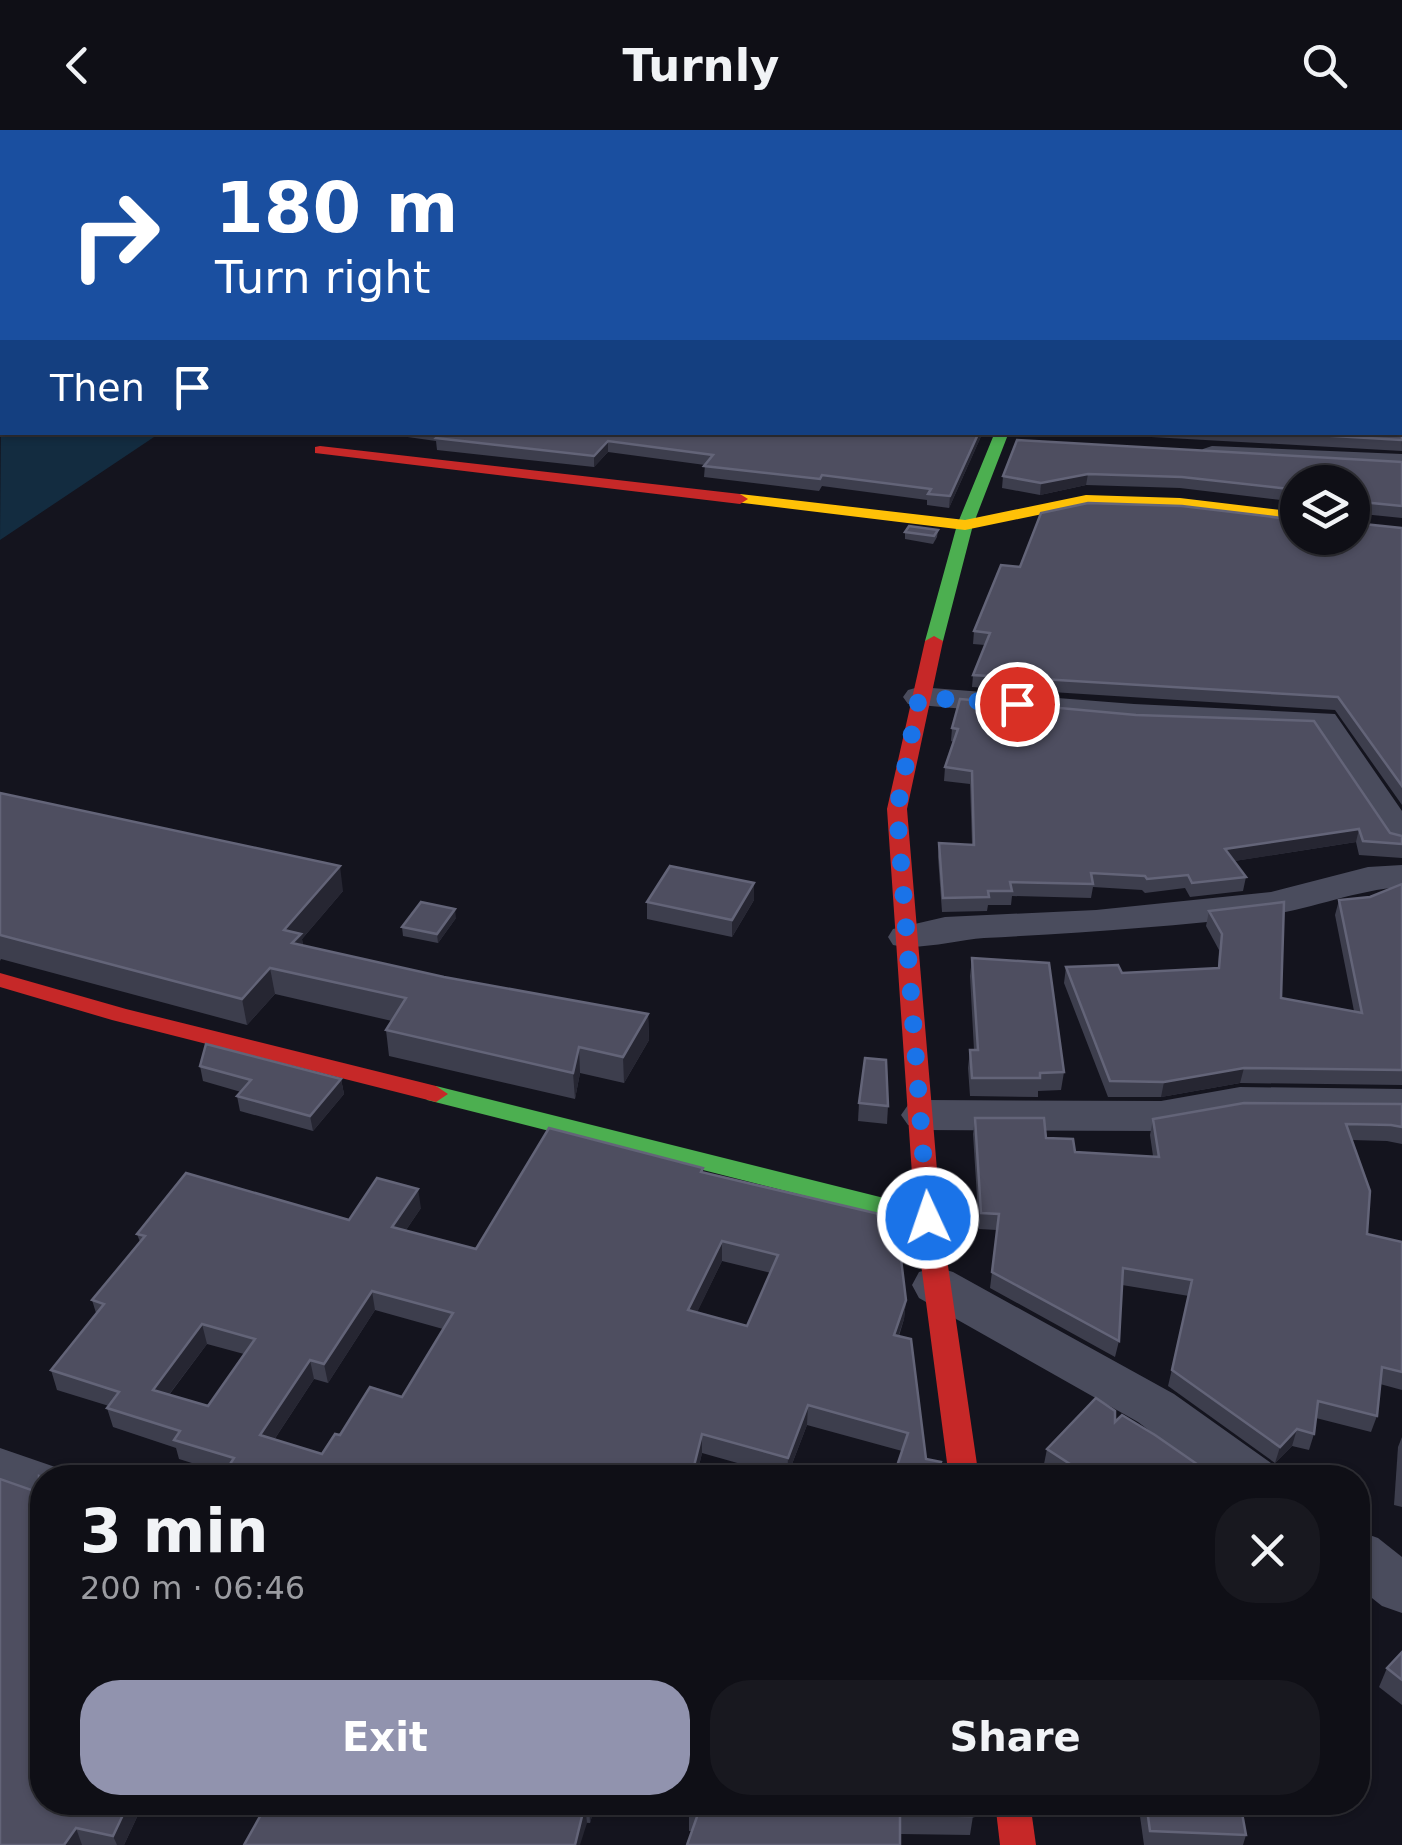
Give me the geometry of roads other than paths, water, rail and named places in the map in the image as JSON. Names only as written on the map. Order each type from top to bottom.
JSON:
[{"type":"street","points":[[962,1465],[928,1218],[897,810],[919,697],[965,526],[1000,437],[1034,443]]},
{"type":"street","points":[[320,450],[965,526],[1086,500],[1180,503],[1280,515]]},
{"type":"street","points":[[1185,452],[1402,462]]},
{"type":"street","points":[[919,697],[1134,714],[1323,721],[1402,837]]},
{"type":"street","points":[[907,937],[945,929],[1272,903],[1368,878],[1402,876]]},
{"type":"street","points":[[0,980],[120,1015],[928,1218]]},
{"type":"street","points":[[923,1115],[1161,1116],[1240,1101],[1402,1102]]},
{"type":"street","points":[[936,1286],[1156,1408],[1234,1465]]},
{"type":"street","points":[[0,1470],[30,1481]]},
{"type":"street","points":[[1370,1564],[1402,1589]]},
{"type":"street","points":[[1014,1815],[1018,1845]]},
{"type":"water","points":[[1,435],[157,435],[0,540]]}]
